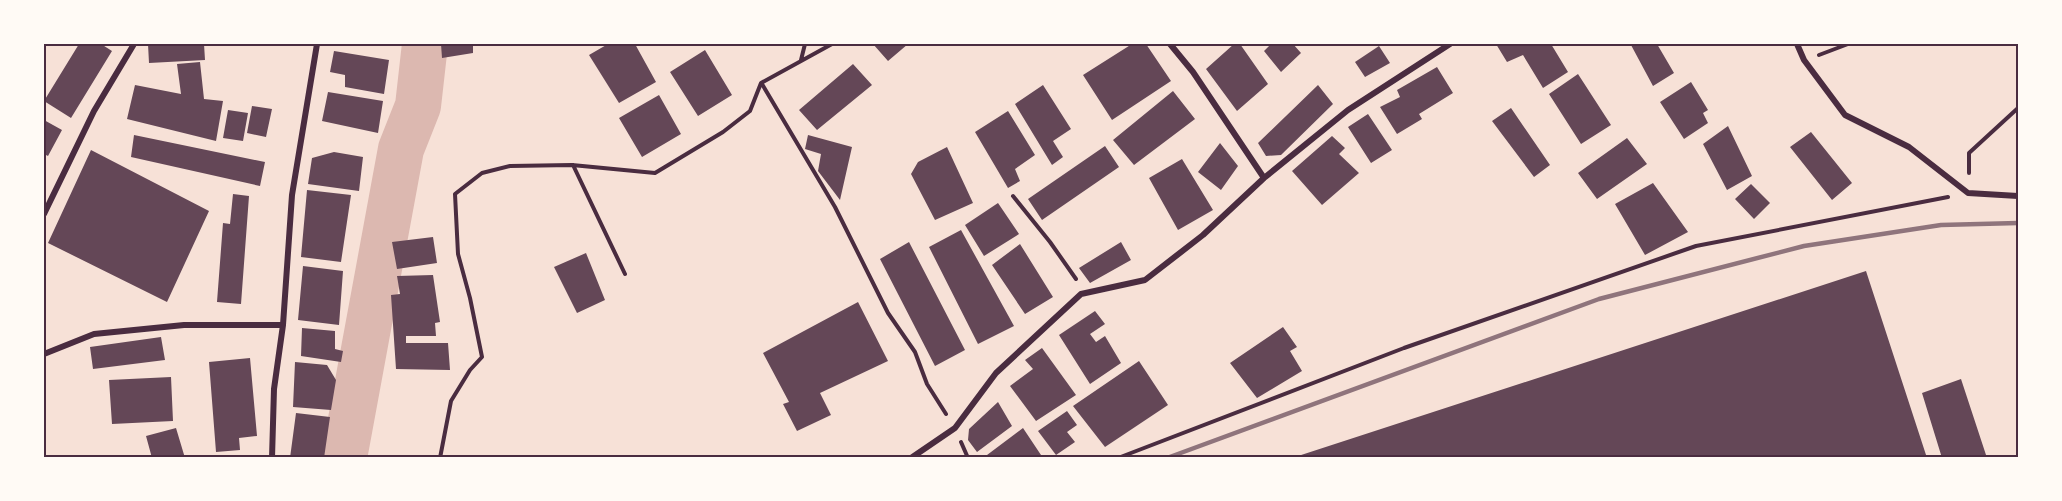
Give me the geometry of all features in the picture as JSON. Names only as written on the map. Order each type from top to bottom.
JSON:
[{"type":"street","points":[[44,214],[94,111],[134,44]]},
{"type":"street","points":[[272,458],[274,389],[283,325],[292,195],[317,44]]},
{"type":"street","points":[[1170,44],[1193,72],[1264,178]]},
{"type":"street","points":[[911,458],[955,428],[996,373],[1081,294],[1145,280],[1203,235],[1264,178],[1348,110],[1450,44]]},
{"type":"street","points":[[1797,44],[1804,60],[1845,116],[1909,147],[1968,193],[2019,196]]},
{"type":"street","points":[[44,354],[94,334],[184,325],[283,325]]},
{"type":"path","points":[[801,61],[805,44]]},
{"type":"path","points":[[440,458],[451,401],[470,370],[482,357],[458,254],[455,194],[482,173],[510,166],[572,165],[655,173],[723,132],[750,111],[761,83],[832,44]]},
{"type":"path","points":[[1804,60],[1848,44]]},
{"type":"path","points":[[761,83],[835,207],[888,313],[915,352],[927,384],[955,428]]},
{"type":"path","points":[[1118,458],[1404,348],[1696,246],[1968,193],[1969,153],[2019,108]]},
{"type":"path","points":[[572,165],[626,274]]},
{"type":"path","points":[[1013,196],[1077,280],[1081,294]]},
{"type":"building","points":[[79,44],[101,44],[112,51],[71,118],[44,101]]},
{"type":"building","points":[[148,44],[204,44],[205,60],[149,63]]},
{"type":"building","points":[[441,44],[473,44],[473,53],[442,58]]},
{"type":"building","points":[[608,44],[635,44],[656,82],[619,103],[589,55]]},
{"type":"building","points":[[873,44],[908,44],[888,61]]},
{"type":"building","points":[[1132,44],[1146,44],[1171,81],[1112,120],[1083,75]]},
{"type":"building","points":[[1234,44],[1240,44],[1268,84],[1237,111],[1206,69]]},
{"type":"building","points":[[1271,44],[1293,44],[1301,53],[1281,72],[1264,51]]},
{"type":"building","points":[[1496,44],[1551,44],[1568,72],[1543,88],[1523,55],[1507,62]]},
{"type":"building","points":[[1657,44],[1674,73],[1653,86],[1631,45]]},
{"type":"building","points":[[1379,46],[1390,63],[1365,77],[1355,62]]},
{"type":"building","points":[[705,50],[732,95],[698,116],[670,72]]},
{"type":"building","points":[[334,51],[389,60],[384,94],[345,87],[345,75],[330,72]]},
{"type":"building","points":[[200,62],[204,99],[223,101],[216,141],[127,119],[135,85],[181,94],[177,64]]},
{"type":"building","points":[[853,64],[872,85],[817,130],[799,110]]},
{"type":"building","points":[[1437,67],[1453,93],[1419,114],[1422,119],[1397,134],[1380,107],[1400,97],[1397,90]]},
{"type":"building","points":[[1578,74],[1611,125],[1581,144],[1549,94]]},
{"type":"building","points":[[1691,82],[1708,110],[1703,113],[1708,123],[1684,139],[1660,102]]},
{"type":"building","points":[[1043,85],[1071,129],[1053,141],[1063,157],[1052,165],[1015,104]]},
{"type":"building","points":[[1318,85],[1333,104],[1281,155],[1266,156],[1258,143]]},
{"type":"building","points":[[1173,91],[1195,119],[1134,165],[1113,140]]},
{"type":"building","points":[[328,92],[383,101],[378,133],[322,121]]},
{"type":"building","points":[[659,95],[681,134],[642,157],[619,118]]},
{"type":"building","points":[[252,106],[272,109],[266,137],[247,133]]},
{"type":"building","points":[[1511,108],[1550,165],[1534,177],[1492,121]]},
{"type":"building","points":[[228,110],[248,113],[243,141],[223,138]]},
{"type":"building","points":[[1008,111],[1035,155],[1015,169],[1020,181],[1008,188],[975,132]]},
{"type":"building","points":[[1368,114],[1392,150],[1371,163],[1348,127]]},
{"type":"building","points":[[44,120],[62,130],[48,156],[44,154]]},
{"type":"building","points":[[1728,126],[1752,176],[1727,190],[1703,144]]},
{"type":"building","points":[[1811,132],[1852,183],[1832,200],[1790,147]]},
{"type":"building","points":[[134,135],[265,162],[260,186],[131,157]]},
{"type":"building","points":[[808,135],[852,147],[840,200],[818,171],[821,154],[805,149]]},
{"type":"building","points":[[1332,136],[1345,148],[1339,154],[1359,173],[1322,205],[1292,171]]},
{"type":"building","points":[[1627,138],[1647,164],[1597,199],[1578,173]]},
{"type":"building","points":[[1220,143],[1238,166],[1221,190],[1198,172]]},
{"type":"building","points":[[1105,146],[1119,167],[1042,220],[1028,199]]},
{"type":"building","points":[[947,147],[973,203],[935,220],[911,174],[918,162]]},
{"type":"building","points":[[91,150],[209,211],[167,302],[48,243]]},
{"type":"building","points":[[334,152],[363,157],[359,191],[308,184],[312,158]]},
{"type":"building","points":[[1182,159],[1213,210],[1178,230],[1149,178]]},
{"type":"building","points":[[1653,183],[1688,232],[1645,255],[1615,204]]},
{"type":"building","points":[[1751,184],[1770,203],[1754,219],[1735,199]]},
{"type":"building","points":[[307,190],[351,195],[341,262],[301,257]]},
{"type":"building","points":[[233,194],[249,196],[241,304],[217,302],[223,223],[230,224]]},
{"type":"building","points":[[998,203],[1019,234],[984,256],[965,225]]},
{"type":"building","points":[[961,230],[1014,326],[978,344],[929,247]]},
{"type":"building","points":[[433,237],[437,263],[397,269],[392,242]]},
{"type":"building","points":[[909,242],[965,350],[935,366],[880,259]]},
{"type":"building","points":[[1121,242],[1131,260],[1090,283],[1079,268]]},
{"type":"building","points":[[1020,244],[1053,297],[1025,314],[992,265]]},
{"type":"building","points":[[586,253],[605,300],[577,313],[554,267]]},
{"type":"building","points":[[303,266],[343,271],[339,325],[298,320]]},
{"type":"building","points":[[1866,271],[1927,458],[1295,458],[1295,457]]},
{"type":"building","points":[[433,275],[440,322],[435,323],[436,336],[406,336],[406,343],[448,343],[450,370],[396,369],[391,295],[400,294],[397,276]]},
{"type":"building","points":[[858,302],[888,361],[820,393],[831,415],[797,431],[783,404],[789,402],[763,353]]},
{"type":"building","points":[[1095,311],[1105,324],[1090,334],[1096,342],[1105,336],[1121,363],[1090,384],[1059,335]]},
{"type":"building","points":[[1283,327],[1297,347],[1290,351],[1302,371],[1257,398],[1230,363]]},
{"type":"building","points":[[302,328],[335,331],[335,349],[343,351],[341,362],[301,356]]},
{"type":"building","points":[[161,337],[165,360],[93,369],[90,347]]},
{"type":"building","points":[[1042,348],[1076,395],[1036,421],[1010,386],[1033,369],[1025,360]]},
{"type":"building","points":[[250,358],[257,436],[239,438],[240,450],[216,452],[209,362]]},
{"type":"building","points":[[1139,361],[1168,405],[1105,447],[1073,406]]},
{"type":"building","points":[[295,362],[327,365],[336,380],[331,410],[293,407]]},
{"type":"building","points":[[171,377],[173,421],[112,424],[109,380]]},
{"type":"building","points":[[1961,379],[1987,458],[1942,458],[1922,393]]},
{"type":"building","points":[[998,402],[1012,426],[977,452],[968,440],[969,429]]},
{"type":"building","points":[[1067,411],[1077,425],[1067,432],[1075,442],[1056,455],[1038,431]]},
{"type":"building","points":[[296,413],[330,417],[324,458],[290,458]]},
{"type":"building","points":[[176,428],[185,458],[152,458],[146,436]]},
{"type":"building","points":[[1023,428],[1043,458],[983,458]]},
{"type":"waterway","points":[[344,458],[401,149],[418,106],[425,44]]},
{"type":"railway","points":[[1167,458],[1599,299],[1804,246],[1941,225],[2018,223]]}]
